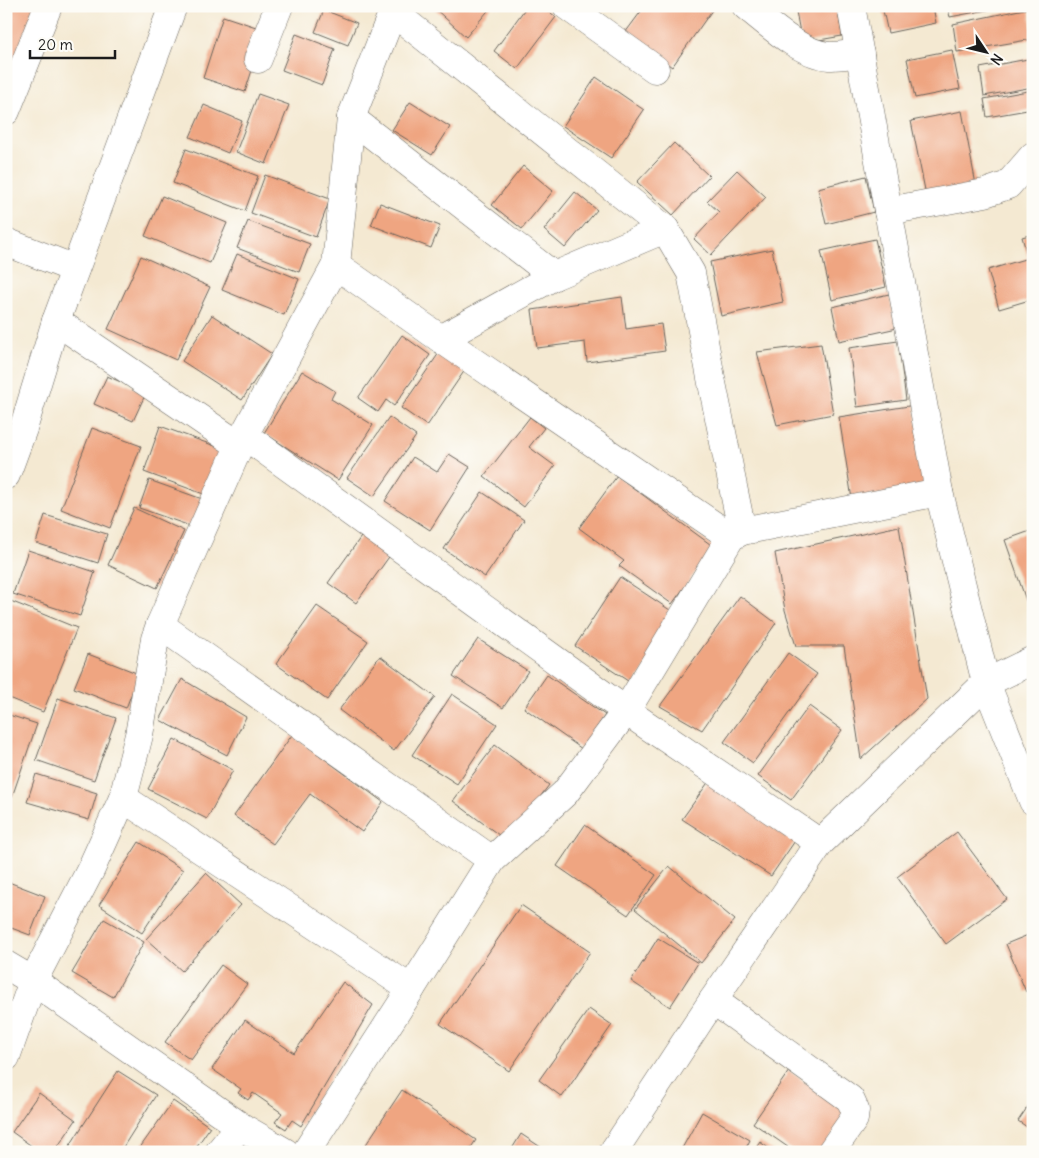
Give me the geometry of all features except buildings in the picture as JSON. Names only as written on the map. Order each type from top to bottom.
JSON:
[{"type":"street","points":[[6,111],[48,6]]},
{"type":"street","points":[[6,475],[24,426],[56,321],[173,6]]},
{"type":"street","points":[[258,59],[279,6]]},
{"type":"street","points":[[567,6],[654,69]]},
{"type":"street","points":[[746,6],[796,44],[811,51],[827,56],[860,54]]},
{"type":"street","points":[[851,6],[939,492],[986,683],[1033,801]]},
{"type":"street","points":[[6,1057],[33,981],[91,869],[123,798],[139,735],[155,639],[160,625],[242,440],[336,264],[351,118],[394,9],[665,229],[691,272],[712,383],[736,534],[626,712],[565,793],[492,860],[306,1152]]},
{"type":"street","points":[[351,118],[554,276]]},
{"type":"street","points":[[888,211],[985,193],[1008,185],[1033,156]]},
{"type":"street","points":[[441,339],[554,276],[665,229]]},
{"type":"street","points":[[6,242],[75,269]]},
{"type":"street","points":[[336,264],[441,339],[736,534],[939,492]]},
{"type":"street","points":[[56,321],[242,440],[626,712],[820,843]]},
{"type":"street","points":[[160,625],[492,860]]},
{"type":"street","points":[[613,1152],[713,1000],[820,843],[986,683],[1033,660]]},
{"type":"street","points":[[123,798],[411,989]]},
{"type":"street","points":[[6,965],[33,981],[240,1126],[285,1152]]},
{"type":"street","points":[[713,1000],[850,1099],[855,1110],[854,1119],[830,1152]]},
{"type":"street","points":[[219,1152],[240,1126]]}]
